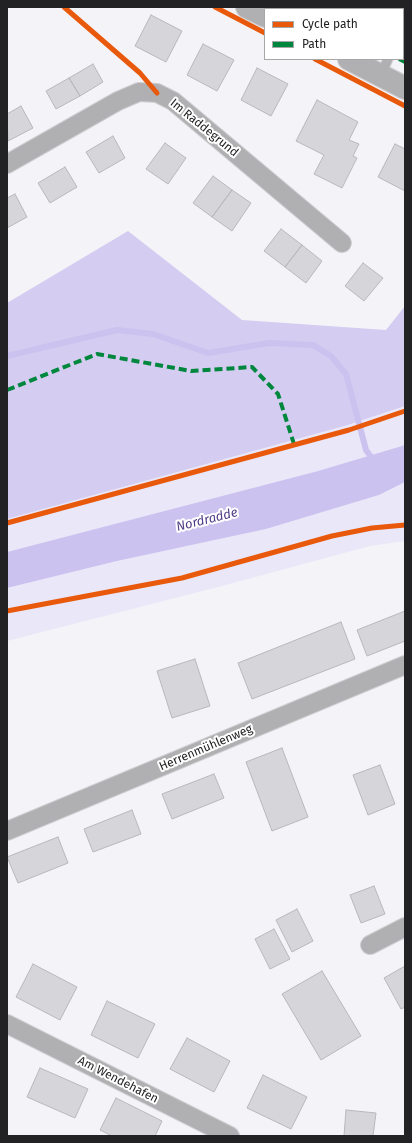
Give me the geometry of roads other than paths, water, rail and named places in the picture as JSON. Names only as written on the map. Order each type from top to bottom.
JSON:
[{"type":"street","points":[[247,7],[264,16]]},
{"type":"street","points":[[352,60],[395,77]]},
{"type":"street","name":"Im Raddegrund","points":[[7,164],[118,101],[139,92],[158,94],[173,102],[342,243]]},
{"type":"street","name":"Herrenmühlenweg","points":[[7,831],[405,665]]},
{"type":"street","points":[[370,945],[405,927]]},
{"type":"street","name":"Am Wendehafen","points":[[7,1024],[230,1136]]},
{"type":"water","name":"Nordradde","points":[[405,445],[405,482],[379,495],[266,529],[117,561],[7,588],[7,552],[318,471]]},
{"type":"waterway","points":[[7,356],[117,330],[153,334],[208,353],[269,343],[313,345],[331,356],[346,374],[366,450],[374,461]]}]
